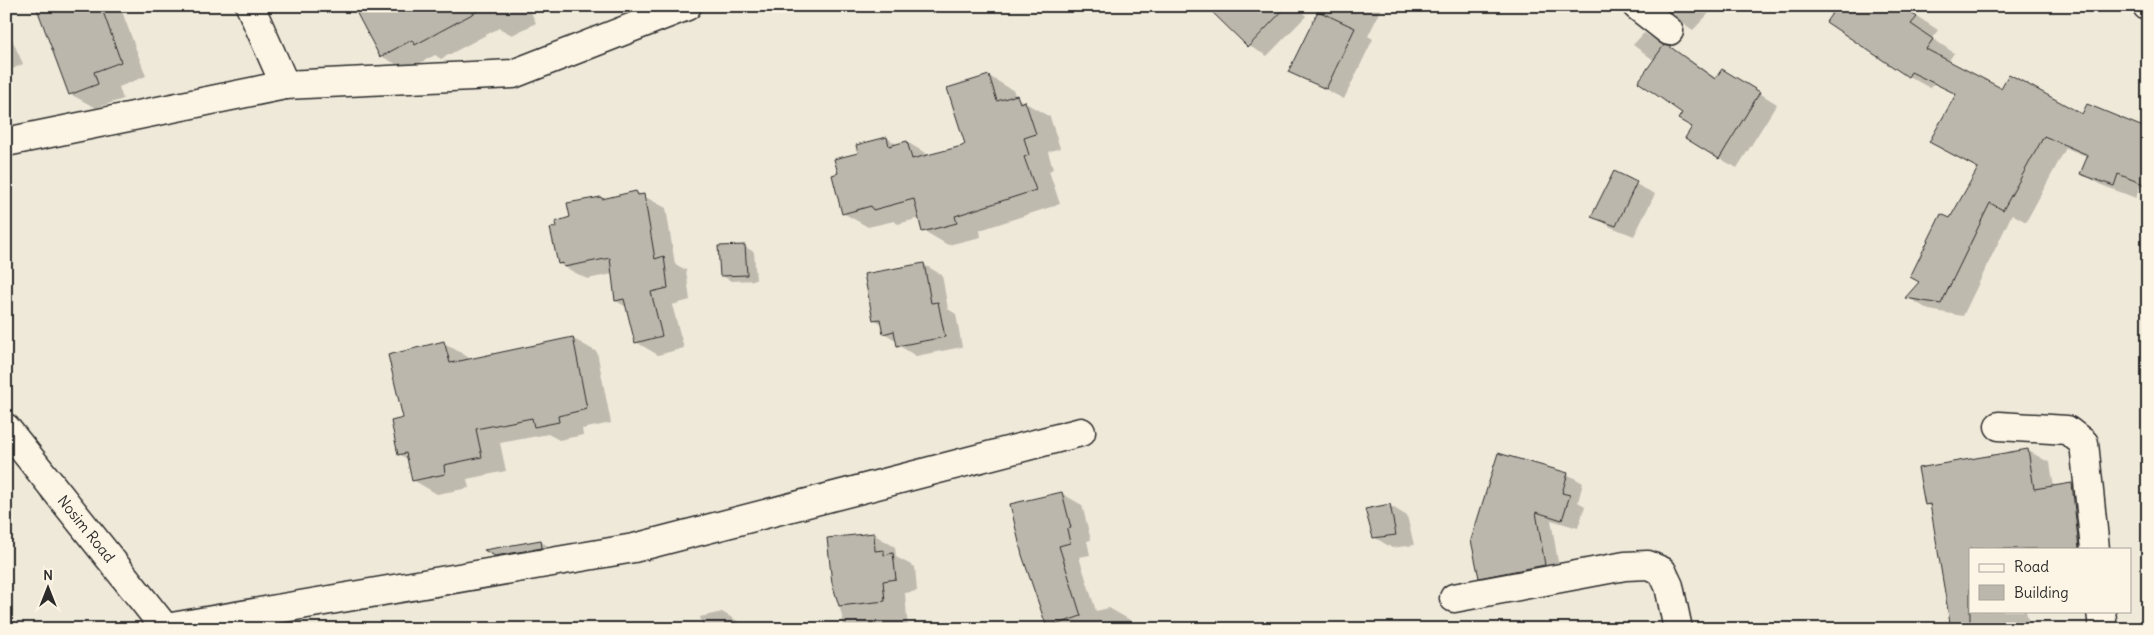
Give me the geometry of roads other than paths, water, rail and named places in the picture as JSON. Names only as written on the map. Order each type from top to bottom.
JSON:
[{"type":"street","points":[[250,6],[285,85]]},
{"type":"street","points":[[6,142],[285,85],[513,74],[687,6]]},
{"type":"street","points":[[1637,6],[1669,31]]},
{"type":"street","points":[[2000,426],[2067,430],[2084,443],[2095,548]]},
{"type":"street","name":"Nosim Road","points":[[6,428],[166,629]]},
{"type":"street","points":[[166,629],[634,548],[1081,432]]},
{"type":"street","points":[[1454,598],[1625,566],[1648,564],[1662,571],[1669,586],[1678,629]]},
{"type":"street","points":[[2101,612],[2103,629]]}]
